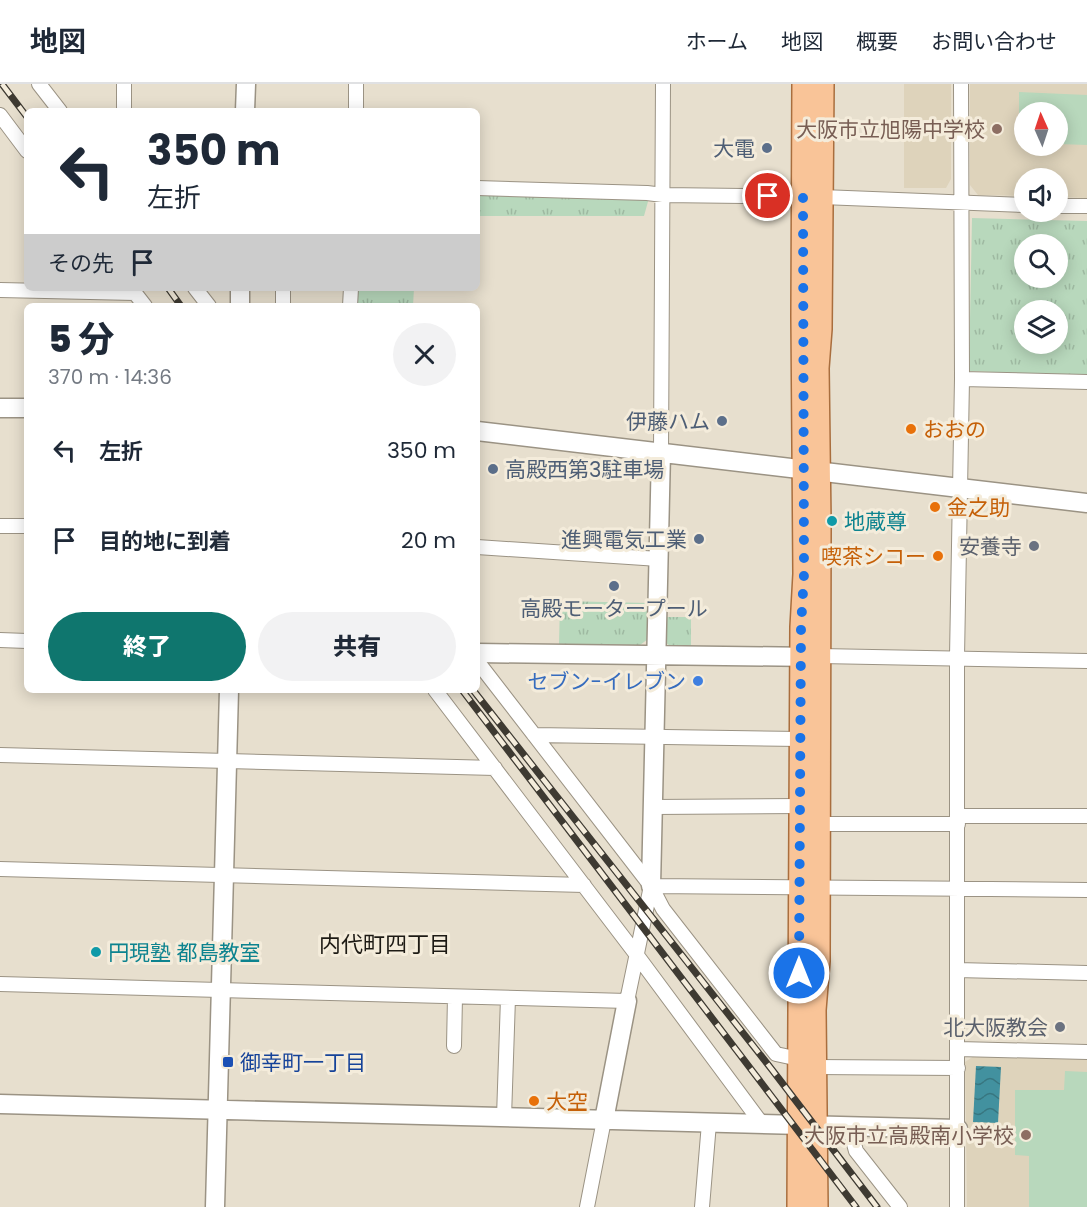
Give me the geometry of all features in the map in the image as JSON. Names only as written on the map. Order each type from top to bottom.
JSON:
[{"type":"main road","points":[[803,84],[821,329],[812,471],[810,657],[819,824],[809,887]]},
{"type":"main road","points":[[813,197],[823,84]]},
{"type":"main road","points":[[810,657],[801,739],[800,806],[809,887],[808,1125],[817,1207]]},
{"type":"main road","points":[[798,1207],[808,1125]]},
{"type":"street","points":[[39,84],[58,108]]},
{"type":"street","points":[[124,84],[124,108]]},
{"type":"street","points":[[245,108],[246,84]]},
{"type":"street","points":[[356,84],[356,108]]},
{"type":"street","points":[[587,1207],[651,886],[661,452],[663,84]]},
{"type":"street","points":[[957,1207],[957,657],[962,379],[961,84]]},
{"type":"street","points":[[0,115],[24,147]]},
{"type":"street","points":[[480,188],[1014,205]]},
{"type":"street","points":[[1068,206],[1087,206]]},
{"type":"street","points":[[0,290],[24,290]]},
{"type":"street","points":[[197,291],[207,303]]},
{"type":"street","points":[[962,379],[1087,382]]},
{"type":"street","points":[[0,408],[24,408]]},
{"type":"street","points":[[480,431],[1087,503]]},
{"type":"street","points":[[0,526],[24,526]]},
{"type":"street","points":[[480,547],[659,559]]},
{"type":"street","points":[[0,640],[24,641]]},
{"type":"street","points":[[480,653],[957,657],[1087,661]]},
{"type":"street","points":[[480,665],[651,886],[663,909],[776,1054],[807,1063],[958,1068]]},
{"type":"street","points":[[215,1207],[229,693]]},
{"type":"street","points":[[437,693],[762,1124]]},
{"type":"street","points":[[534,735],[801,739]]},
{"type":"street","points":[[0,755],[495,768]]},
{"type":"street","points":[[653,807],[800,806]]},
{"type":"street","points":[[819,824],[1087,816]]},
{"type":"street","points":[[0,869],[584,885]]},
{"type":"street","points":[[651,886],[1087,890]]},
{"type":"street","points":[[957,970],[1087,973]]},
{"type":"street","points":[[0,984],[627,1001]]},
{"type":"street","points":[[454,1046],[455,997]]},
{"type":"street","points":[[504,1117],[508,998]]},
{"type":"street","points":[[958,1049],[1087,1052]]},
{"type":"street","points":[[0,1104],[958,1129]]},
{"type":"street","points":[[702,1207],[709,1123]]},
{"type":"street","points":[[849,1126],[856,1151],[900,1207]]},
{"type":"shaded area","points":[[904,84],[951,84],[951,179],[946,188],[904,188]]},
{"type":"shaded area","name":"大阪市立旭陽中学校","points":[[970,84],[1087,84],[1087,198],[1068,197],[1068,168],[1014,168],[1014,196],[978,195],[970,185]]},
{"type":"shaded area","name":"大阪市立高殿南小学校","points":[[974,1056],[1087,1059],[1087,1207],[967,1207],[965,1062]]},
{"type":"green space","points":[[1019,92],[1087,95],[1087,145],[1068,144],[1068,102],[1019,102]]},
{"type":"green space","points":[[480,195],[649,198],[644,216],[480,216]]},
{"type":"green space","points":[[972,218],[1014,219],[1014,222],[1087,221],[1087,376],[969,371]]},
{"type":"green space","points":[[357,291],[414,291],[413,303],[357,303]]},
{"type":"green space","points":[[560,601],[649,603],[648,639],[640,645],[559,644]]},
{"type":"green space","points":[[665,617],[691,617],[691,646],[670,646],[665,642]]},
{"type":"green space","points":[[1065,1071],[1087,1072],[1087,1207],[1029,1207],[1029,1156],[1015,1155],[1015,1090],[1064,1090]]},
{"type":"water","points":[[976,1066],[1001,1067],[998,1123],[973,1122]]},
{"type":"railway","points":[[2,84],[24,113]]},
{"type":"railway","points":[[170,291],[179,303]]},
{"type":"railway","points":[[464,693],[856,1207]]},
{"type":"railway","points":[[475,693],[877,1207]]},
{"type":"place","name":"大阪市立旭陽中学校","points":[[997,129]]},
{"type":"place","name":"大電","points":[[767,148]]},
{"type":"place","name":"伊藤ハム","points":[[722,421]]},
{"type":"place","name":"おおの","points":[[911,429]]},
{"type":"place","name":"高殿西第3駐車場","points":[[493,469]]},
{"type":"place","name":"金之助","points":[[935,507]]},
{"type":"place","name":"地蔵尊","points":[[832,521]]},
{"type":"place","name":"進興電気工業","points":[[699,539]]},
{"type":"place","name":"安養寺","points":[[1034,546]]},
{"type":"place","name":"喫茶シコー","points":[[938,556]]},
{"type":"place","name":"高殿モータープール","points":[[614,586]]},
{"type":"place","name":"セブン-イレブン","points":[[698,681]]},
{"type":"place","name":"円現塾 都島教室","points":[[96,952]]},
{"type":"place","name":"北大阪教会","points":[[1060,1027]]},
{"type":"place","name":"御幸町一丁目","points":[[228,1062]]},
{"type":"place","name":"大空","points":[[534,1101]]},
{"type":"place","name":"大阪市立高殿南小学校","points":[[1026,1135]]},
{"type":"district","name":"内代町四丁目","points":[[385,944]]},
{"type":"route","points":[[768,196],[803,197],[804,574],[801,627],[799,973]]}]
